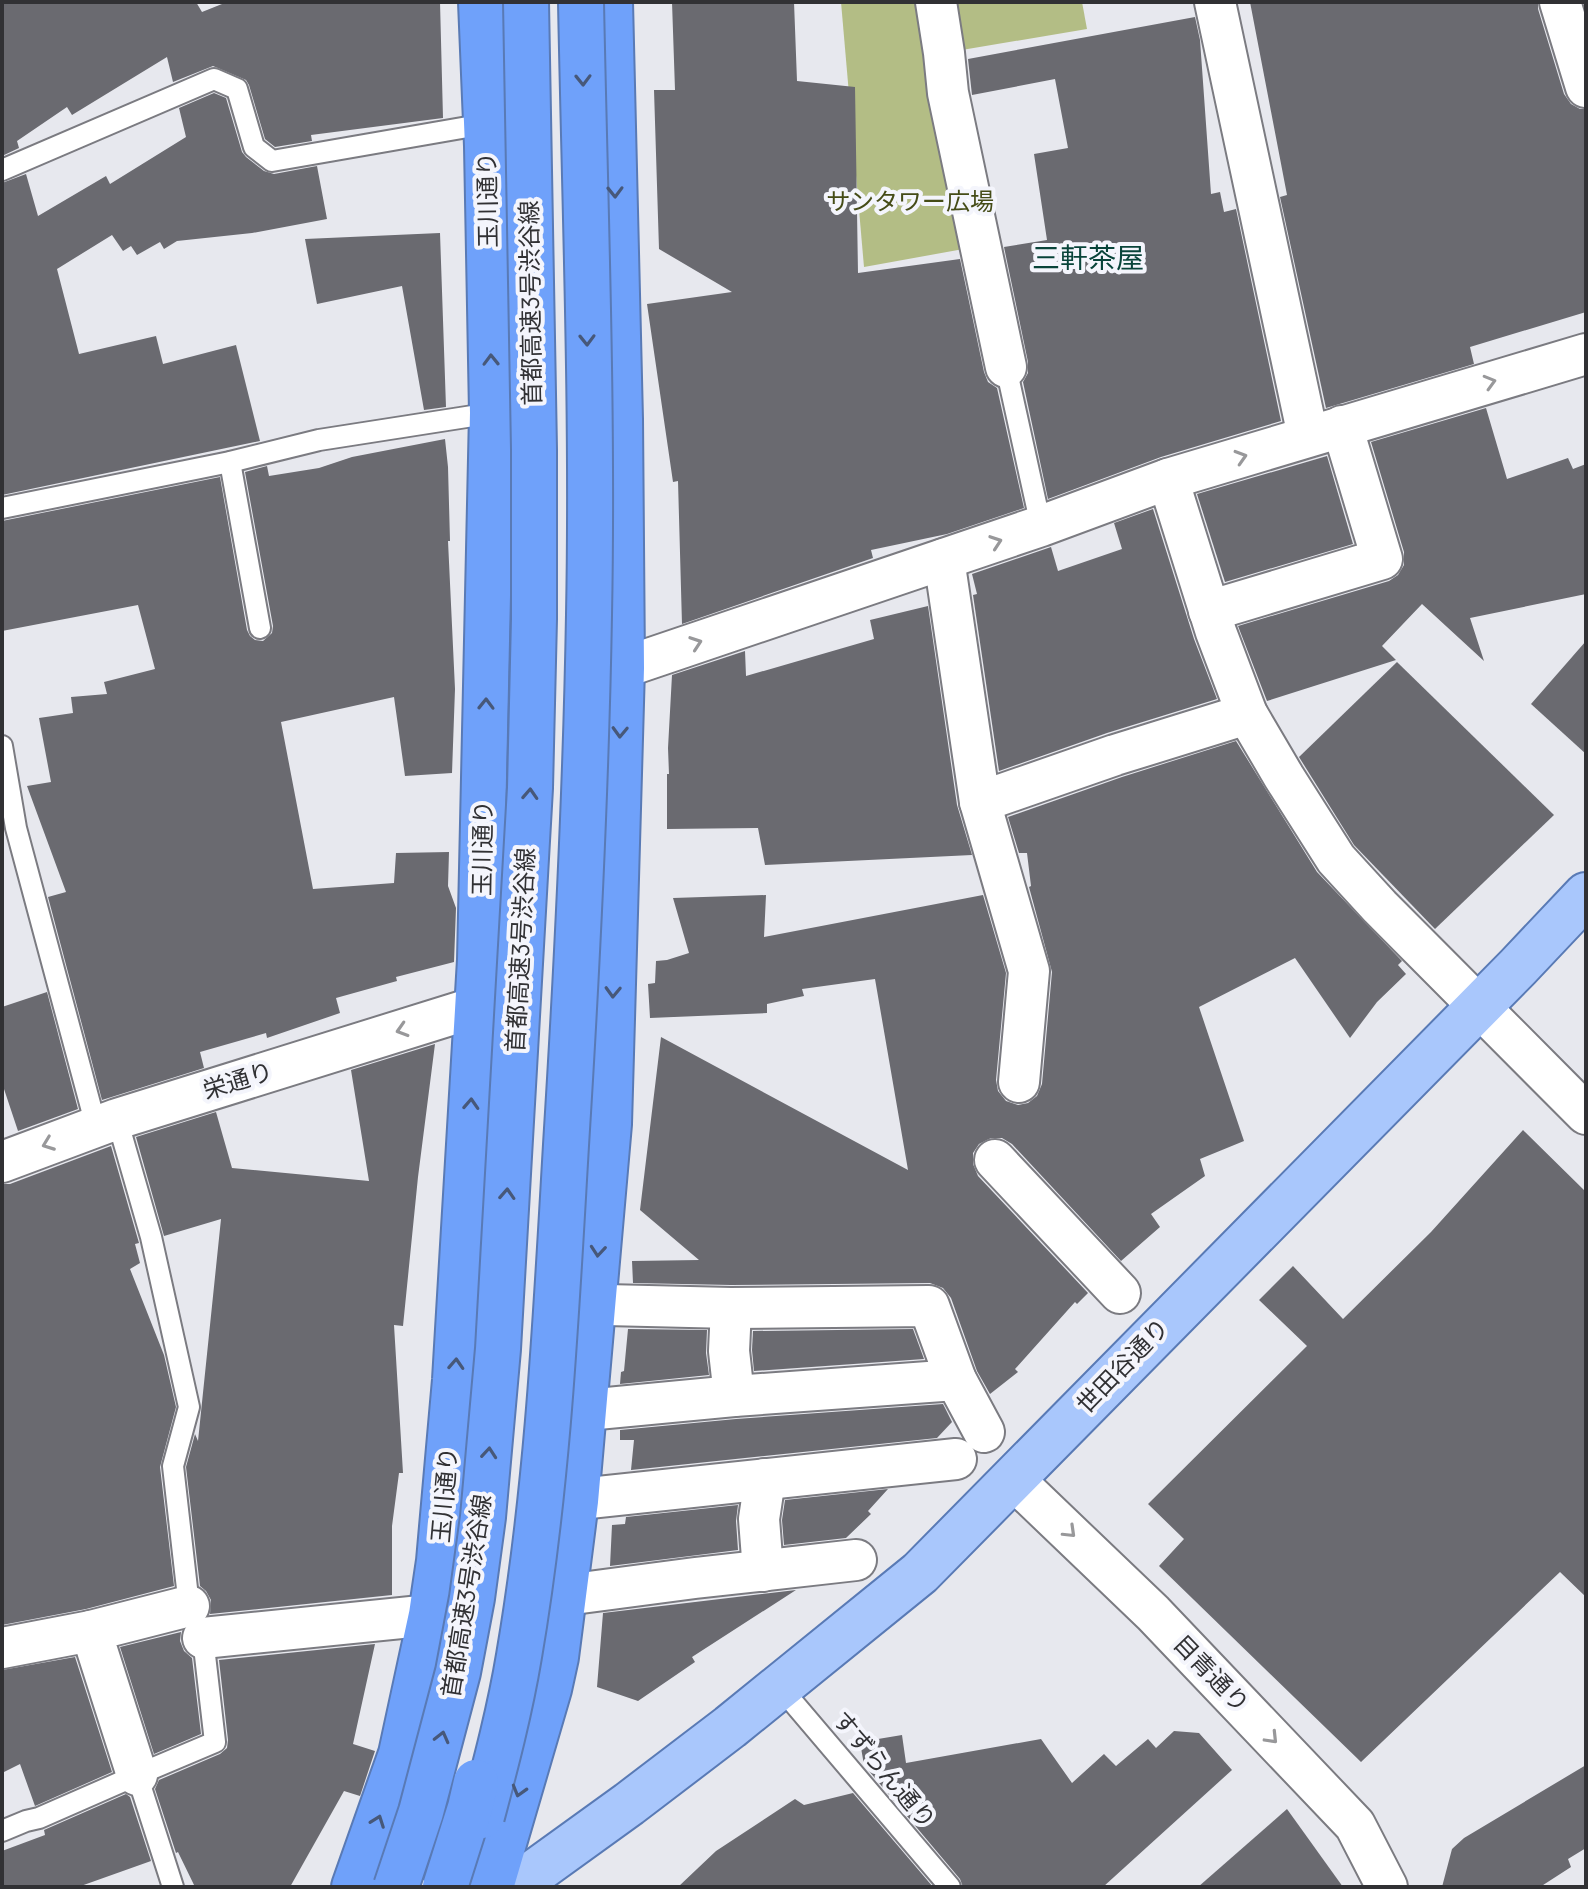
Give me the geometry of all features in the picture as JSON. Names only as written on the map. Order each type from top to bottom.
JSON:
[{"type":"highway","name":"玉川通り","points":[[354,1887],[401,1754],[431,1615],[439,1561],[455,1380],[480,960],[492,413],[481,2]]},
{"type":"highway","name":"首都高速3号渋谷線","points":[[396,1887],[421,1812],[458,1672],[483,1517],[498,1349],[530,788],[534,619],[526,2]]},
{"type":"highway","points":[[460,1887],[503,1737],[520,1654],[541,1495],[555,1330],[578,948],[589,611],[581,2]]},
{"type":"highway","points":[[491,1887],[556,1657],[576,1501],[609,1124],[622,668],[610,2]]},
{"type":"highway","points":[[445,1887],[470,1808],[519,1562],[530,1465],[541,1311],[574,741],[603,587],[620,463]]},
{"type":"main road","name":"世田谷通り","points":[[514,1887],[629,1804],[920,1573],[1586,895]]},
{"type":"street","points":[[936,2],[948,93],[1006,367]]},
{"type":"street","points":[[1209,611],[1382,559],[1325,431],[1215,2]]},
{"type":"street","points":[[1560,2],[1586,87]]},
{"type":"street","points":[[622,668],[1041,526],[1168,479],[1586,354]]},
{"type":"street","points":[[1168,479],[1209,611],[1247,714],[1336,859],[1586,1114]]},
{"type":"street","points":[[944,559],[980,802],[1029,971],[1019,1082]]},
{"type":"street","points":[[980,802],[1247,714]]},
{"type":"street","name":"栄通り","points":[[2,1162],[107,1122],[476,1007]]},
{"type":"street","points":[[995,1160],[1120,1293]]},
{"type":"street","points":[[606,1305],[731,1308],[929,1306],[956,1380],[984,1432]]},
{"type":"street","points":[[731,1308],[729,1351],[734,1396]]},
{"type":"street","points":[[597,1409],[956,1380]]},
{"type":"street","points":[[589,1498],[956,1459]]},
{"type":"street","points":[[763,1571],[759,1519],[765,1479]]},
{"type":"street","name":"目青通り","points":[[1013,1479],[1153,1613],[1355,1825],[1387,1887]]},
{"type":"street","points":[[581,1593],[856,1560]]},
{"type":"street","points":[[2,1648],[91,1631],[196,1622],[431,1615]]},
{"type":"street","points":[[91,1631],[137,1775]]},
{"type":"lane","points":[[2,170],[214,79],[237,89],[254,147],[272,161],[485,124]]},
{"type":"lane","points":[[1006,367],[1041,526]]},
{"type":"lane","points":[[2,508],[230,462],[319,440],[492,413]]},
{"type":"lane","points":[[230,462],[260,628]]},
{"type":"lane","points":[[2,746],[9,829],[107,1122],[151,1237],[189,1407],[173,1466],[215,1742],[2,1831]]},
{"type":"lane","name":"すずらん通り","points":[[780,1687],[950,1887]]},
{"type":"lane","points":[[137,1775],[173,1887]]},
{"type":"green space","name":"サンタワー広場","points":[[841,2],[934,2],[969,248],[864,267]]},
{"type":"green space","points":[[936,2],[1082,2],[1087,29],[944,53]]},
{"type":"building","points":[[2,2],[196,2],[202,12],[227,2],[440,2],[443,118],[311,135],[312,141],[275,147],[265,139],[246,80],[213,66],[173,82],[167,57],[72,115],[67,107],[17,141],[19,148],[2,156]]},
{"type":"building","points":[[672,2],[794,2],[797,81],[855,87],[858,273],[960,259],[984,372],[988,382],[997,388],[1024,508],[947,534],[871,550],[873,558],[682,624],[678,481],[673,482],[647,304],[732,292],[659,249],[654,90],[675,90]]},
{"type":"building","points":[[1250,2],[1538,2],[1564,94],[1571,104],[1586,109],[1586,312],[1470,347],[1474,364],[1326,408],[1280,197],[1287,195]]},
{"type":"building","points":[[1195,17],[1200,40],[1211,194],[1220,192],[1224,212],[1236,209],[1281,421],[1161,457],[1048,499],[1023,382],[1028,373],[1028,362],[1004,247],[1047,240],[1034,154],[1068,148],[1055,79],[972,95],[968,59]]},
{"type":"building","points":[[214,93],[226,98],[242,152],[264,171],[274,174],[317,166],[327,219],[252,233],[177,241],[164,249],[160,242],[137,255],[131,246],[123,251],[112,235],[57,269],[79,354],[156,336],[163,364],[236,345],[260,441],[2,495],[2,183],[26,174],[38,216],[106,176],[110,184],[186,137],[179,108]]},
{"type":"building","points":[[440,233],[446,407],[424,410],[402,286],[317,304],[305,239]]},
{"type":"building","points":[[1486,408],[1507,479],[1568,458],[1573,469],[1586,464],[1586,594],[1470,618],[1484,661],[1422,604],[1382,646],[1396,660],[1267,701],[1238,626],[1389,581],[1398,575],[1404,565],[1404,552],[1371,442]]},
{"type":"building","points":[[445,439],[455,689],[452,773],[405,776],[394,697],[281,722],[313,889],[394,883],[396,853],[449,852],[448,886],[456,908],[454,962],[396,977],[397,981],[336,998],[340,1013],[267,1038],[266,1033],[200,1052],[204,1068],[102,1100],[48,897],[66,892],[27,786],[51,782],[39,718],[73,713],[71,697],[107,694],[104,682],[155,669],[138,605],[2,631],[2,521],[220,477],[247,630],[255,640],[263,641],[272,633],[273,626],[245,472],[267,466],[269,476],[319,468],[352,457]]},
{"type":"building","points":[[1327,456],[1353,544],[1225,582],[1197,494]]},
{"type":"building","points":[[1153,509],[1194,639],[1217,699],[999,771],[972,574],[1051,547],[1058,571],[1122,549],[1114,523]]},
{"type":"building","points":[[928,606],[957,805],[972,855],[765,865],[758,828],[667,829],[672,675],[745,651],[746,676],[874,639],[870,620]]},
{"type":"building","points":[[1586,641],[1586,754],[1531,704]]},
{"type":"building","points":[[1397,662],[1554,815],[1435,929],[1354,845],[1299,757]]},
{"type":"building","points":[[1236,741],[1317,872],[1402,961],[1398,965],[1406,974],[1377,1002],[1350,1038],[1295,958],[1199,1007],[1244,1141],[1200,1159],[1205,1176],[1151,1214],[1160,1227],[1121,1261],[1012,1144],[1002,1138],[991,1138],[979,1144],[973,1153],[978,1176],[1088,1293],[1077,1304],[1075,1302],[1015,1369],[1018,1372],[990,1394],[977,1371],[951,1298],[943,1288],[930,1283],[633,1283],[632,1261],[699,1260],[640,1210],[661,1037],[908,1170],[875,979],[802,989],[804,996],[767,1004],[767,1013],[650,1018],[648,984],[655,983],[656,961],[689,953],[673,898],[766,895],[764,937],[983,895],[1006,973],[996,1080],[998,1091],[1006,1101],[1018,1105],[1028,1103],[1037,1096],[1042,1084],[1052,972],[1029,887],[1027,853],[1019,853],[1008,817]]},
{"type":"building","points":[[47,992],[78,1109],[18,1131],[2,1083],[2,1007]]},
{"type":"building","points":[[435,1044],[403,1326],[394,1325],[403,1473],[399,1473],[392,1526],[392,1595],[210,1614],[211,1600],[200,1586],[186,1467],[195,1434],[198,1441],[221,1219],[164,1236],[136,1137],[216,1112],[232,1168],[369,1181],[351,1070]]},
{"type":"building","points":[[1523,1130],[1586,1192],[1586,1597],[1560,1572],[1361,1762],[1159,1566],[1184,1539],[1148,1504],[1307,1346],[1259,1300],[1293,1266],[1343,1319],[1431,1232]]},
{"type":"building","points":[[111,1146],[139,1243],[135,1244],[140,1263],[130,1269],[164,1355],[176,1407],[160,1467],[174,1586],[86,1609],[2,1625],[2,1184],[10,1184]]},
{"type":"building","points":[[628,1329],[707,1330],[709,1375],[620,1384]]},
{"type":"building","points":[[913,1329],[924,1359],[754,1371],[753,1331]]},
{"type":"building","points":[[943,1404],[952,1422],[937,1438],[631,1470],[634,1440],[620,1440],[620,1430]]},
{"type":"building","points":[[888,1489],[868,1511],[871,1514],[846,1538],[784,1545],[782,1520],[785,1500]]},
{"type":"building","points":[[738,1505],[738,1550],[610,1566],[612,1525],[625,1524],[626,1517]]},
{"type":"building","points":[[796,1590],[692,1657],[695,1662],[638,1701],[597,1687],[603,1613]]},
{"type":"building","points":[[181,1632],[184,1651],[192,1658],[201,1734],[154,1754],[120,1647]]},
{"type":"building","points":[[375,1644],[353,1744],[375,1751],[360,1796],[344,1791],[290,1887],[195,1887],[176,1853],[155,1789],[159,1780],[220,1754],[227,1748],[219,1660]]},
{"type":"building","points":[[75,1657],[112,1772],[35,1806],[20,1764],[2,1773],[2,1670]]},
{"type":"building","points":[[1174,1731],[1199,1733],[1232,1770],[1103,1887],[963,1887],[960,1879],[864,1765],[860,1742],[902,1735],[906,1763],[1041,1739],[1072,1783],[1104,1754],[1116,1766],[1148,1739],[1156,1748]]},
{"type":"building","points":[[1586,1765],[1586,1848],[1568,1859],[1571,1867],[1540,1887],[1442,1887],[1452,1849],[1464,1838]]},
{"type":"building","points":[[853,1793],[933,1887],[678,1887],[716,1851],[795,1799],[804,1805]]},
{"type":"building","points":[[126,1794],[130,1797],[151,1861],[78,1887],[2,1887],[2,1851],[45,1835],[44,1830]]},
{"type":"building","points":[[1287,1809],[1343,1887],[1198,1887]]},
{"type":"district","name":"三軒茶屋","points":[[1088,258]]}]
